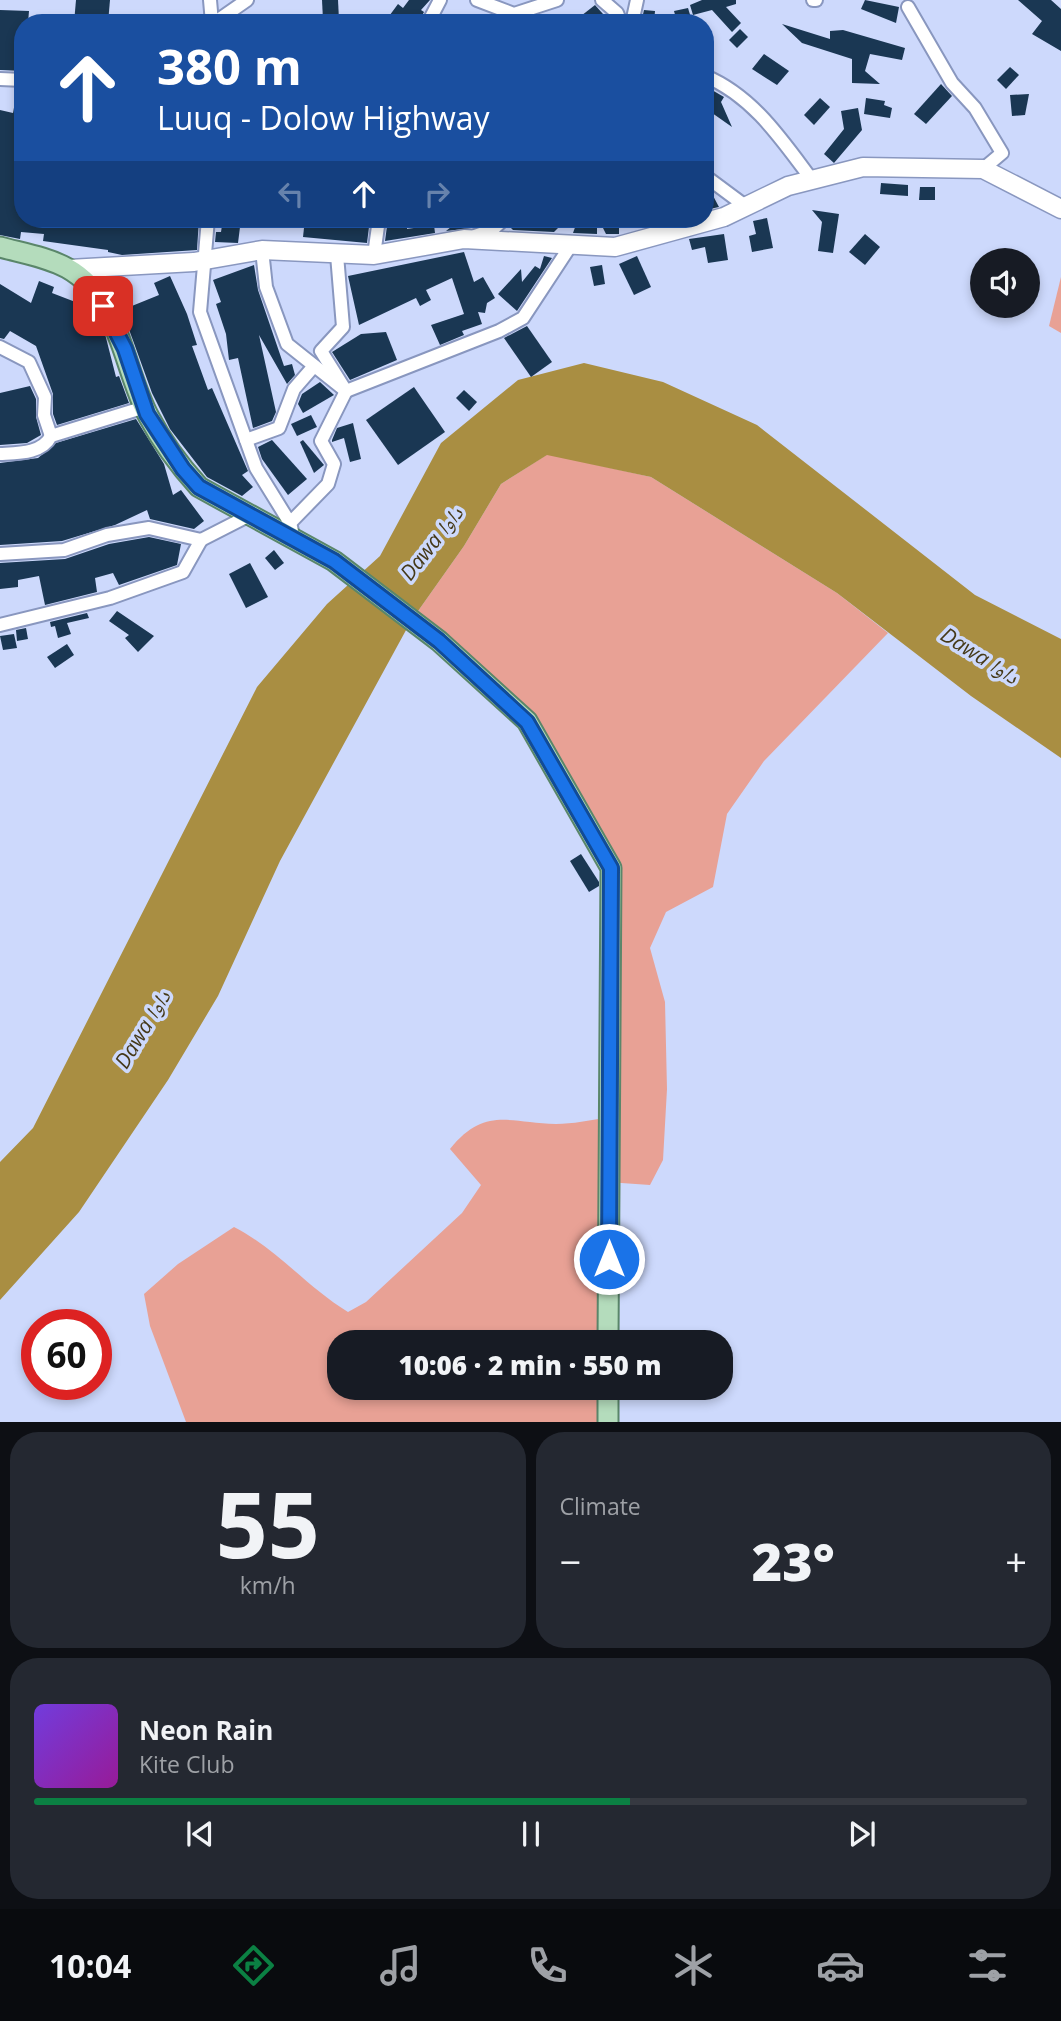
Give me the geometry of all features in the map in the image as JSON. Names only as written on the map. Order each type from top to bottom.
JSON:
[{"type":"main road","points":[[714,220],[788,186],[863,167],[983,169],[1061,209]]},
{"type":"main road","points":[[69,269],[103,265],[142,267],[204,261],[262,250],[374,255],[464,239],[615,247],[684,228]]},
{"type":"main road","points":[[0,247],[69,269],[87,283],[103,306],[125,349],[145,407],[199,487],[248,516],[292,531],[334,561],[439,641],[527,722],[611,868],[608,1330]]},
{"type":"main road","points":[[608,1400],[608,1422]]},
{"type":"street","points":[[224,14],[247,0]]},
{"type":"street","points":[[477,0],[514,14],[557,0]]},
{"type":"street","points":[[602,0],[617,14]]},
{"type":"street","points":[[908,7],[952,83],[975,108],[1002,153],[983,169]]},
{"type":"street","points":[[714,80],[768,121],[812,180]]},
{"type":"street","points":[[714,183],[744,205]]},
{"type":"street","points":[[207,228],[200,313],[256,468],[292,531],[328,484],[334,464],[320,441],[346,391],[499,331],[523,318],[571,245]]},
{"type":"street","points":[[374,255],[378,228]]},
{"type":"street","points":[[464,239],[494,228]]},
{"type":"street","points":[[262,250],[266,287],[287,344],[346,391]]},
{"type":"street","points":[[337,255],[343,327],[321,351],[346,391]]},
{"type":"street","points":[[0,347],[29,362],[46,397],[44,415],[51,436],[48,442],[29,452],[0,454]]},
{"type":"street","points":[[246,440],[279,428],[294,389],[314,366]]},
{"type":"street","points":[[51,436],[145,407]]},
{"type":"street","points":[[0,625],[110,598],[183,572],[201,540],[248,516]]},
{"type":"street","points":[[0,554],[64,550],[107,535],[149,528],[201,540]]},
{"type":"shaded area","points":[[1061,277],[1061,333],[1049,326]]},
{"type":"shaded area","points":[[548,454],[651,477],[837,593],[888,633],[764,761],[727,814],[713,887],[666,912],[650,948],[665,1002],[667,1089],[663,1160],[650,1185],[607,1182],[607,1330],[327,1330],[327,1400],[607,1400],[607,1422],[186,1422],[150,1326],[144,1294],[178,1264],[234,1227],[264,1246],[348,1312],[366,1302],[462,1213],[481,1185],[450,1149],[463,1136],[475,1127],[498,1120],[556,1124],[606,1118],[607,868],[524,723],[411,621],[464,546],[501,484]]},
{"type":"water","name":"Dawa داوا","points":[[584,363],[663,382],[757,425],[975,595],[1061,639],[1061,758],[971,696],[837,593],[651,477],[547,455],[501,484],[464,546],[411,621],[280,861],[218,996],[168,1080],[79,1212],[0,1300],[0,1162],[33,1128],[257,687],[327,604],[380,556],[441,443],[518,380]]},
{"type":"building","points":[[76,0],[110,0],[109,14],[75,14]]},
{"type":"building","points":[[322,0],[338,0],[339,14],[323,14]]},
{"type":"building","points":[[409,0],[430,0],[421,10],[423,14],[391,14],[398,4],[403,8]]},
{"type":"building","points":[[702,0],[736,0],[736,4],[726,7],[741,23],[732,32],[712,10],[693,14],[690,5]]},
{"type":"building","points":[[865,0],[899,7],[896,23],[861,9]]},
{"type":"building","points":[[1018,0],[1051,0],[1061,9],[1061,51],[1032,34],[1042,21]]},
{"type":"building","points":[[595,5],[603,14],[584,14]]},
{"type":"building","points":[[688,8],[690,14],[675,14],[674,11]]},
{"type":"building","points":[[0,10],[29,11],[29,14],[14,14],[14,71],[0,70]]},
{"type":"building","points":[[644,10],[655,11],[655,14],[643,14]]},
{"type":"building","points":[[782,24],[830,39],[830,31],[843,30],[905,48],[902,60],[870,54],[865,71],[880,84],[852,83],[852,59],[802,43]]},
{"type":"building","points":[[740,29],[748,37],[737,48],[729,40]]},
{"type":"building","points":[[764,54],[789,71],[777,85],[752,69]]},
{"type":"building","points":[[1010,67],[1019,75],[1006,89],[997,80]]},
{"type":"building","points":[[941,84],[952,96],[926,124],[914,114]]},
{"type":"building","points":[[714,91],[724,97],[721,102],[732,127],[714,114]]},
{"type":"building","points":[[1029,94],[1025,115],[1012,116],[1010,95]]},
{"type":"building","points":[[820,98],[830,107],[814,125],[804,115]]},
{"type":"building","points":[[866,98],[885,101],[884,105],[892,108],[890,118],[864,114]]},
{"type":"building","points":[[14,108],[14,228],[198,228],[197,250],[122,255],[108,250],[43,241],[44,234],[21,232],[20,239],[0,235],[0,110],[13,113]]},
{"type":"building","points":[[858,108],[862,130],[834,163],[824,154],[844,129],[841,111]]},
{"type":"building","points":[[881,183],[908,185],[908,196],[880,194]]},
{"type":"building","points":[[920,187],[935,187],[935,200],[919,200]]},
{"type":"building","points":[[812,210],[839,214],[833,253],[818,251],[822,222]]},
{"type":"building","points":[[767,218],[773,248],[752,252],[749,236],[756,234],[753,221]]},
{"type":"building","points":[[222,228],[240,228],[238,243],[215,242],[216,232],[221,232]]},
{"type":"building","points":[[304,228],[369,228],[367,243],[303,237]]},
{"type":"building","points":[[387,228],[434,228],[435,233],[385,241]]},
{"type":"building","points":[[450,228],[472,228],[446,231]]},
{"type":"building","points":[[511,228],[558,228],[554,232]]},
{"type":"building","points":[[575,228],[597,228],[597,234],[573,233]]},
{"type":"building","points":[[603,228],[619,228],[619,234],[606,234]]},
{"type":"building","points":[[724,234],[728,260],[708,263],[705,247],[692,250],[689,239]]},
{"type":"building","points":[[865,234],[880,247],[865,265],[849,252]]},
{"type":"building","points":[[464,252],[474,282],[483,277],[495,298],[487,303],[485,313],[478,312],[482,324],[462,331],[464,335],[440,345],[431,325],[464,314],[452,278],[426,290],[431,300],[420,306],[416,298],[359,325],[348,276]]},
{"type":"building","points":[[544,256],[552,258],[517,311],[498,294],[521,269],[522,282],[535,266],[540,269]]},
{"type":"building","points":[[637,256],[651,287],[634,295],[619,264]]},
{"type":"building","points":[[254,265],[258,290],[284,366],[292,364],[295,375],[287,384],[259,335],[276,412],[272,421],[253,428],[238,358],[229,360],[226,334],[216,304],[221,302],[213,280]]},
{"type":"building","points":[[602,265],[605,284],[594,286],[590,267]]},
{"type":"building","points":[[170,276],[187,314],[197,345],[192,346],[208,390],[212,388],[248,471],[242,475],[253,487],[242,496],[207,477],[170,429],[152,393],[122,310],[159,295],[154,283]]},
{"type":"building","points":[[39,281],[54,287],[52,293],[91,308],[105,334],[116,377],[119,376],[129,403],[57,425],[53,414],[53,394],[36,346],[10,331],[4,339],[0,338],[0,284],[31,303]]},
{"type":"building","points":[[527,326],[552,362],[531,377],[504,338]]},
{"type":"building","points":[[386,332],[397,360],[350,380],[332,352],[361,334]]},
{"type":"building","points":[[320,382],[334,395],[303,413],[298,404],[302,394]]},
{"type":"building","points":[[30,386],[36,399],[36,417],[41,435],[27,443],[0,445],[0,393]]},
{"type":"building","points":[[414,387],[445,432],[398,465],[366,420]]},
{"type":"building","points":[[464,390],[477,402],[469,411],[456,398]]},
{"type":"building","points":[[311,415],[317,427],[297,436],[291,424]]},
{"type":"building","points":[[136,419],[164,464],[173,495],[181,490],[204,521],[194,529],[150,519],[147,510],[115,525],[62,541],[0,545],[0,463],[38,458],[56,443]]},
{"type":"building","points":[[353,423],[361,459],[350,462],[344,438],[332,440],[337,428]]},
{"type":"building","points":[[272,440],[307,479],[288,495],[262,459],[258,447]]},
{"type":"building","points":[[303,440],[324,465],[314,473],[300,442]]},
{"type":"building","points":[[149,537],[181,544],[177,565],[119,585],[113,573],[95,578],[97,592],[45,605],[39,576],[18,580],[18,587],[0,589],[0,563],[65,559],[109,544]]},
{"type":"building","points":[[274,550],[284,563],[275,570],[265,558]]},
{"type":"building","points":[[250,563],[268,597],[246,608],[229,574]]},
{"type":"building","points":[[117,611],[154,636],[138,652],[125,638],[129,635],[109,621]]},
{"type":"building","points":[[87,613],[89,618],[67,623],[71,634],[58,638],[55,626],[51,627],[50,622]]},
{"type":"building","points":[[26,628],[28,639],[17,641],[16,630]]},
{"type":"building","points":[[14,634],[17,648],[3,650],[0,636]]},
{"type":"building","points":[[67,644],[74,655],[55,668],[47,657]]},
{"type":"building","points":[[581,854],[599,882],[599,886],[589,892],[570,861]]},
{"type":"route","points":[[103,306],[125,349],[147,414],[183,469],[199,487],[334,561],[439,641],[527,722],[611,868],[609,1259]]}]
